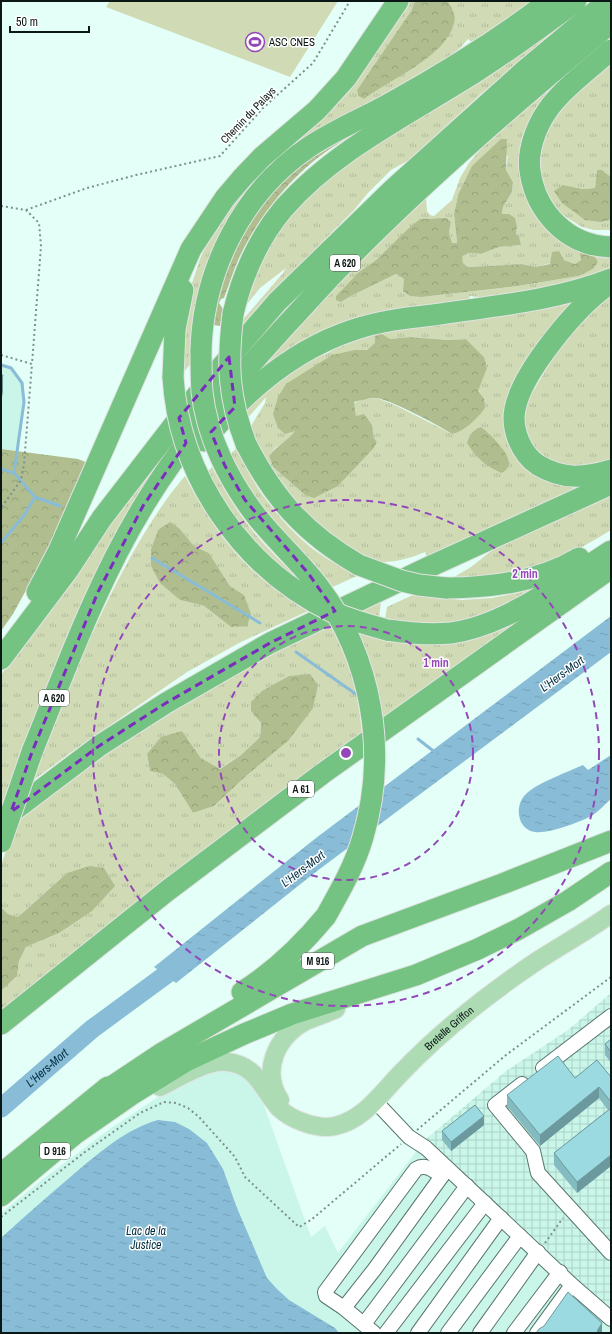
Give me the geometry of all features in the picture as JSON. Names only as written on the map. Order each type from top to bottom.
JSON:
[{"type":"highway","points":[[1,646],[36,594],[56,557],[191,249],[208,226],[225,198],[242,178],[262,157],[317,110],[346,78],[398,1]]},
{"type":"highway","points":[[104,1103],[158,1046],[263,977],[300,946],[326,916],[345,882],[363,838],[368,820],[374,780],[375,751],[371,706],[359,661],[343,624],[333,607],[308,573],[257,517],[235,484],[217,448],[206,411],[202,393],[202,329],[204,313],[213,278],[221,256],[236,226],[260,192],[277,174],[309,147],[422,85],[482,48],[550,1]]},
{"type":"highway","points":[[576,1],[532,34],[478,71],[370,137],[329,166],[304,187],[283,209],[255,252],[238,294],[233,314],[229,364],[235,410],[246,444],[269,486],[302,525],[339,554],[359,565],[402,581],[419,585],[446,588],[478,587],[530,578],[563,567],[611,538]]},
{"type":"highway","name":"A 620","points":[[1,659],[68,570],[102,518],[197,395],[272,308],[398,184],[525,70],[609,2]]},
{"type":"highway","name":"A 620","points":[[1,842],[32,752],[98,592],[143,506],[161,478],[213,408],[343,264],[444,168],[611,23]]},
{"type":"highway","points":[[611,50],[564,93],[548,110],[538,129],[533,143],[530,170],[536,194],[547,214],[554,222],[576,239],[589,244],[611,247]]},
{"type":"highway","points":[[208,226],[187,278],[179,309],[175,329],[173,377],[174,393],[181,426],[195,468],[214,506],[239,540],[269,570],[286,583],[334,612],[387,630],[441,634],[471,629],[512,612],[611,551]]},
{"type":"highway","points":[[123,543],[218,424],[256,386],[299,354],[322,342],[360,328],[393,320],[525,302],[572,292],[611,279]]},
{"type":"highway","points":[[611,283],[602,289],[584,306],[565,326],[546,351],[525,383],[517,401],[514,426],[521,445],[527,455],[544,469],[556,474],[568,476],[580,476],[611,470]]},
{"type":"highway","points":[[1,820],[99,746],[166,703],[270,643],[429,567],[611,484]]},
{"type":"highway","name":"A 61","points":[[1,1024],[155,900],[256,823],[322,774],[611,568]]},
{"type":"highway","name":"M 916","points":[[104,1103],[162,1053],[362,936],[502,884],[611,841]]},
{"type":"highway","points":[[104,1103],[134,1093],[186,1061],[214,1047],[292,1014],[416,975],[478,949],[519,930],[562,905],[611,872]]},
{"type":"highway","name":"D 916","points":[[1,1174],[104,1103]]},
{"type":"highway","name":"D 916","points":[[1,1196],[75,1134],[104,1103]]},
{"type":"main road","name":"Bretelle Griffon","points":[[104,1103],[196,1069],[226,1062],[242,1065],[252,1072],[280,1108],[291,1116],[307,1124],[320,1127],[334,1126],[346,1122],[359,1116],[418,1056],[480,1003],[533,965],[611,914]]},
{"type":"main road","points":[[291,1116],[277,1095],[273,1081],[272,1065],[275,1052],[283,1039],[291,1031],[305,1021],[335,1010],[353,995]]},
{"type":"lane","points":[[611,1016],[495,1105],[532,1151],[538,1173],[611,1253]]},
{"type":"lane","points":[[375,1101],[409,1137],[426,1148],[445,1172],[466,1186],[560,1272],[572,1285],[611,1319]]},
{"type":"lane","points":[[445,1172],[420,1166],[416,1168],[326,1290],[326,1296],[369,1328],[466,1186]]},
{"type":"lane","points":[[344,1308],[374,1270],[445,1172]]},
{"type":"lane","points":[[386,1333],[485,1203]]},
{"type":"lane","points":[[418,1333],[501,1218]]},
{"type":"lane","points":[[448,1333],[520,1236]]},
{"type":"lane","points":[[480,1333],[538,1252]]},
{"type":"lane","points":[[514,1333],[560,1272]]},
{"type":"lane","points":[[537,1333],[572,1285]]},
{"type":"path","name":"Chemin du Palays","points":[[26,210],[87,188],[129,176],[220,156],[263,108],[313,63],[350,1]]},
{"type":"path","points":[[1,206],[26,210],[39,223],[41,246],[24,464],[21,480],[1,508]]},
{"type":"path","points":[[1,355],[32,364]]},
{"type":"path","points":[[1,1217],[140,1113],[164,1102],[176,1103],[188,1108],[199,1117],[235,1157],[245,1177],[299,1227],[311,1220],[506,1055],[611,977]]},
{"type":"path","points":[[538,1252],[570,1209]]},
{"type":"highlighted area","points":[[229,357],[235,407],[211,432],[225,466],[245,500],[308,573],[335,611],[270,643],[166,703],[99,746],[11,812],[32,752],[98,592],[143,506],[186,443],[179,418]]},
{"type":"shaded area","points":[[1,363],[12,366],[24,384],[19,451],[1,449]]},
{"type":"shaded area","points":[[611,993],[611,1310],[425,1140],[506,1071],[568,1030]]},
{"type":"shaded area","points":[[229,1071],[242,1076],[261,1097],[311,1237],[325,1226],[338,1253],[425,1140],[611,1311],[611,1333],[1,1333],[1,1213],[43,1179],[111,1128],[172,1088],[209,1072]]},
{"type":"green space","name":"ASC CNES","points":[[110,1],[338,1],[290,77],[106,7]]},
{"type":"green space","points":[[404,1],[415,1],[411,11],[357,90],[358,96],[364,99],[451,5],[446,1],[535,1],[474,44],[468,39],[443,63],[279,158],[191,363],[180,377],[189,292],[200,259],[225,210]]},
{"type":"green space","points":[[415,1],[446,1],[449,3],[455,18],[449,35],[429,57],[416,66],[364,99],[358,96],[357,90],[411,11]]},
{"type":"green space","points":[[544,35],[547,39],[483,92],[409,160],[391,170],[239,332],[240,323],[286,268],[260,288],[243,309],[250,284],[277,231],[298,205],[338,168]]},
{"type":"green space","points":[[611,57],[611,177],[602,170],[597,170],[595,188],[583,189],[563,185],[601,222],[611,220],[611,230],[594,230],[582,227],[551,208],[536,174],[545,128],[555,113]]},
{"type":"green space","points":[[547,91],[538,112],[533,203],[611,250],[611,271],[572,284],[488,298],[470,296],[468,302],[414,309],[257,378],[261,367],[361,259],[426,197],[427,211],[430,215],[434,216],[452,200],[460,178],[469,163],[483,146],[523,110]],"holes":[[[508,155],[506,170],[513,182],[512,192],[503,207],[502,214],[509,214],[517,227],[516,234],[521,245],[499,247],[481,254],[469,253],[461,256],[463,263],[468,267],[522,264],[535,267],[564,260],[575,264],[581,260],[579,251],[593,269],[579,276],[518,286],[422,297],[404,279],[396,274],[341,302],[359,272],[376,260],[391,246],[431,218],[451,222],[449,233],[452,244],[457,243],[454,214],[458,195]]]},
{"type":"green space","points":[[493,115],[172,448],[23,755],[1,805],[1,675],[55,599],[60,598],[74,576],[68,578],[163,451],[282,311],[330,260]]},
{"type":"green space","points":[[361,129],[315,160],[303,170],[272,204],[246,244],[224,298],[221,299],[219,303],[223,309],[220,326],[207,324],[243,225],[303,159]]},
{"type":"green space","points":[[501,139],[507,139],[506,170],[513,182],[512,192],[503,207],[502,214],[509,214],[515,218],[517,227],[516,234],[519,237],[521,245],[499,247],[481,254],[469,253],[462,256],[463,263],[468,267],[522,264],[535,267],[550,264],[552,252],[559,251],[564,260],[575,264],[581,260],[579,251],[593,254],[598,262],[593,269],[579,276],[518,286],[422,297],[410,296],[403,291],[404,279],[396,274],[341,302],[336,300],[336,296],[359,272],[376,260],[420,219],[446,218],[451,222],[449,233],[452,243],[457,243],[454,214],[458,195],[472,166]]},
{"type":"green space","points":[[597,170],[602,170],[611,177],[611,220],[601,222],[585,220],[562,203],[554,191],[563,185],[583,189],[595,188]]},
{"type":"green space","points":[[611,294],[611,463],[570,468],[541,456],[532,446],[524,426],[525,412],[528,400],[557,351],[573,330]]},
{"type":"green space","points":[[580,297],[508,429],[573,485],[574,490],[427,557],[425,552],[399,560],[386,562],[372,561],[322,531],[278,485],[249,429],[265,403],[266,397],[247,419],[244,407],[321,348],[324,355],[355,334]],"holes":[[[410,337],[450,340],[466,339],[484,357],[478,391],[484,398],[452,434],[397,406],[377,398],[362,399],[354,403],[356,416],[372,425],[374,438],[377,442],[374,448],[338,486],[305,495],[273,467],[269,456],[275,448],[290,439],[355,350],[367,350],[382,341],[398,338]]]},
{"type":"green space","points":[[380,333],[390,339],[410,337],[449,340],[466,339],[484,357],[487,368],[478,391],[484,398],[485,408],[470,424],[462,430],[452,434],[414,413],[382,399],[370,398],[354,402],[356,416],[364,414],[372,425],[374,438],[377,442],[374,448],[338,486],[314,498],[305,495],[273,467],[269,456],[295,431],[285,434],[278,428],[273,414],[278,397],[286,384],[332,355],[355,350],[367,350],[375,343],[375,337]]},
{"type":"green space","points":[[481,427],[498,443],[508,458],[508,466],[501,473],[482,461],[467,443],[472,433]]},
{"type":"green space","points":[[237,448],[262,494],[289,527],[317,552],[357,576],[330,588],[262,510],[229,455]]},
{"type":"green space","points":[[1,449],[78,459],[88,463],[65,519],[13,614],[1,631]]},
{"type":"green space","points":[[212,467],[229,498],[242,517],[264,544],[300,582],[283,572],[243,531],[206,473]]},
{"type":"green space","points":[[185,476],[209,518],[238,556],[261,578],[308,611],[239,643],[187,672],[70,753],[31,782],[65,696],[116,583],[143,535],[177,485]],"holes":[[[180,529],[194,546],[209,553],[230,586],[244,595],[231,627],[204,606],[180,600],[151,566],[151,549],[158,530]]]},
{"type":"green space","points":[[611,496],[611,530],[571,553],[543,565],[514,574],[492,578],[449,580],[471,567],[495,548]]},
{"type":"green space","points":[[170,522],[180,529],[194,546],[209,553],[230,586],[244,595],[251,614],[247,626],[231,627],[204,606],[180,600],[160,583],[151,566],[151,549],[158,530]]},
{"type":"green space","points":[[543,586],[512,606],[443,628],[385,619],[387,607],[415,594],[461,600],[492,598]]},
{"type":"green space","points":[[381,601],[379,618],[360,612]]},
{"type":"green space","points":[[516,620],[526,620],[382,722],[369,665],[357,632],[385,640],[410,644],[441,643]]},
{"type":"green space","points":[[328,621],[347,662],[352,677],[359,706],[362,737],[1,1015],[1,991],[17,976],[19,961],[26,947],[59,933],[67,873],[18,917],[8,914],[1,907],[1,865],[20,811],[123,738]],"holes":[[[251,711],[288,741],[245,777],[214,806],[193,813],[175,784],[163,774],[150,771],[147,754],[182,731],[201,758],[219,769],[241,755],[260,737],[261,723]]]},
{"type":"green space","points":[[310,674],[318,685],[313,708],[288,741],[245,777],[214,806],[193,813],[175,784],[163,774],[150,771],[147,754],[161,737],[182,731],[201,758],[220,769],[241,755],[260,737],[261,723],[251,711],[251,702],[262,691],[289,676]]},
{"type":"green space","points":[[90,866],[104,868],[115,886],[92,911],[59,933],[26,947],[19,961],[17,976],[1,991],[1,907],[8,914],[18,917],[67,873]]},
{"type":"water","points":[[611,616],[611,652],[317,871],[176,983],[154,967],[316,838]]},
{"type":"water","points":[[611,755],[611,799],[598,812],[581,821],[548,831],[535,832],[524,827],[519,816],[519,810],[522,799],[526,794],[545,782],[583,765],[588,770]]},
{"type":"water","name":"Lac de la Justice","points":[[158,1120],[175,1122],[189,1129],[207,1143],[223,1169],[237,1208],[267,1278],[289,1300],[335,1328],[339,1333],[1,1333],[1,1238],[104,1149],[135,1129]]},
{"type":"building","points":[[611,1039],[611,1052],[605,1044]]},
{"type":"building","points":[[558,1056],[575,1078],[597,1060],[611,1077],[611,1102],[599,1087],[540,1135],[507,1095]]},
{"type":"building","points":[[475,1105],[484,1116],[451,1142],[442,1131]]},
{"type":"building","points":[[611,1108],[611,1155],[577,1182],[554,1153]]},
{"type":"building","points":[[568,1292],[602,1323],[597,1331],[599,1333],[536,1333],[544,1326]]},
{"type":"waterway","points":[[1,365],[11,368],[22,383],[24,402],[14,473]]},
{"type":"waterway","points":[[1,469],[14,473],[35,497],[60,506]]},
{"type":"waterway","points":[[1,543],[25,514],[35,497]]},
{"type":"waterway","points":[[152,558],[260,623]]},
{"type":"waterway","points":[[296,652],[360,697]]},
{"type":"waterway","points":[[418,739],[436,753]]},
{"type":"waterway","name":"L'Hers-Mort","points":[[1,1108],[92,1029],[186,960]]},
{"type":"place","name":"ASC CNES","points":[[255,42]]}]
